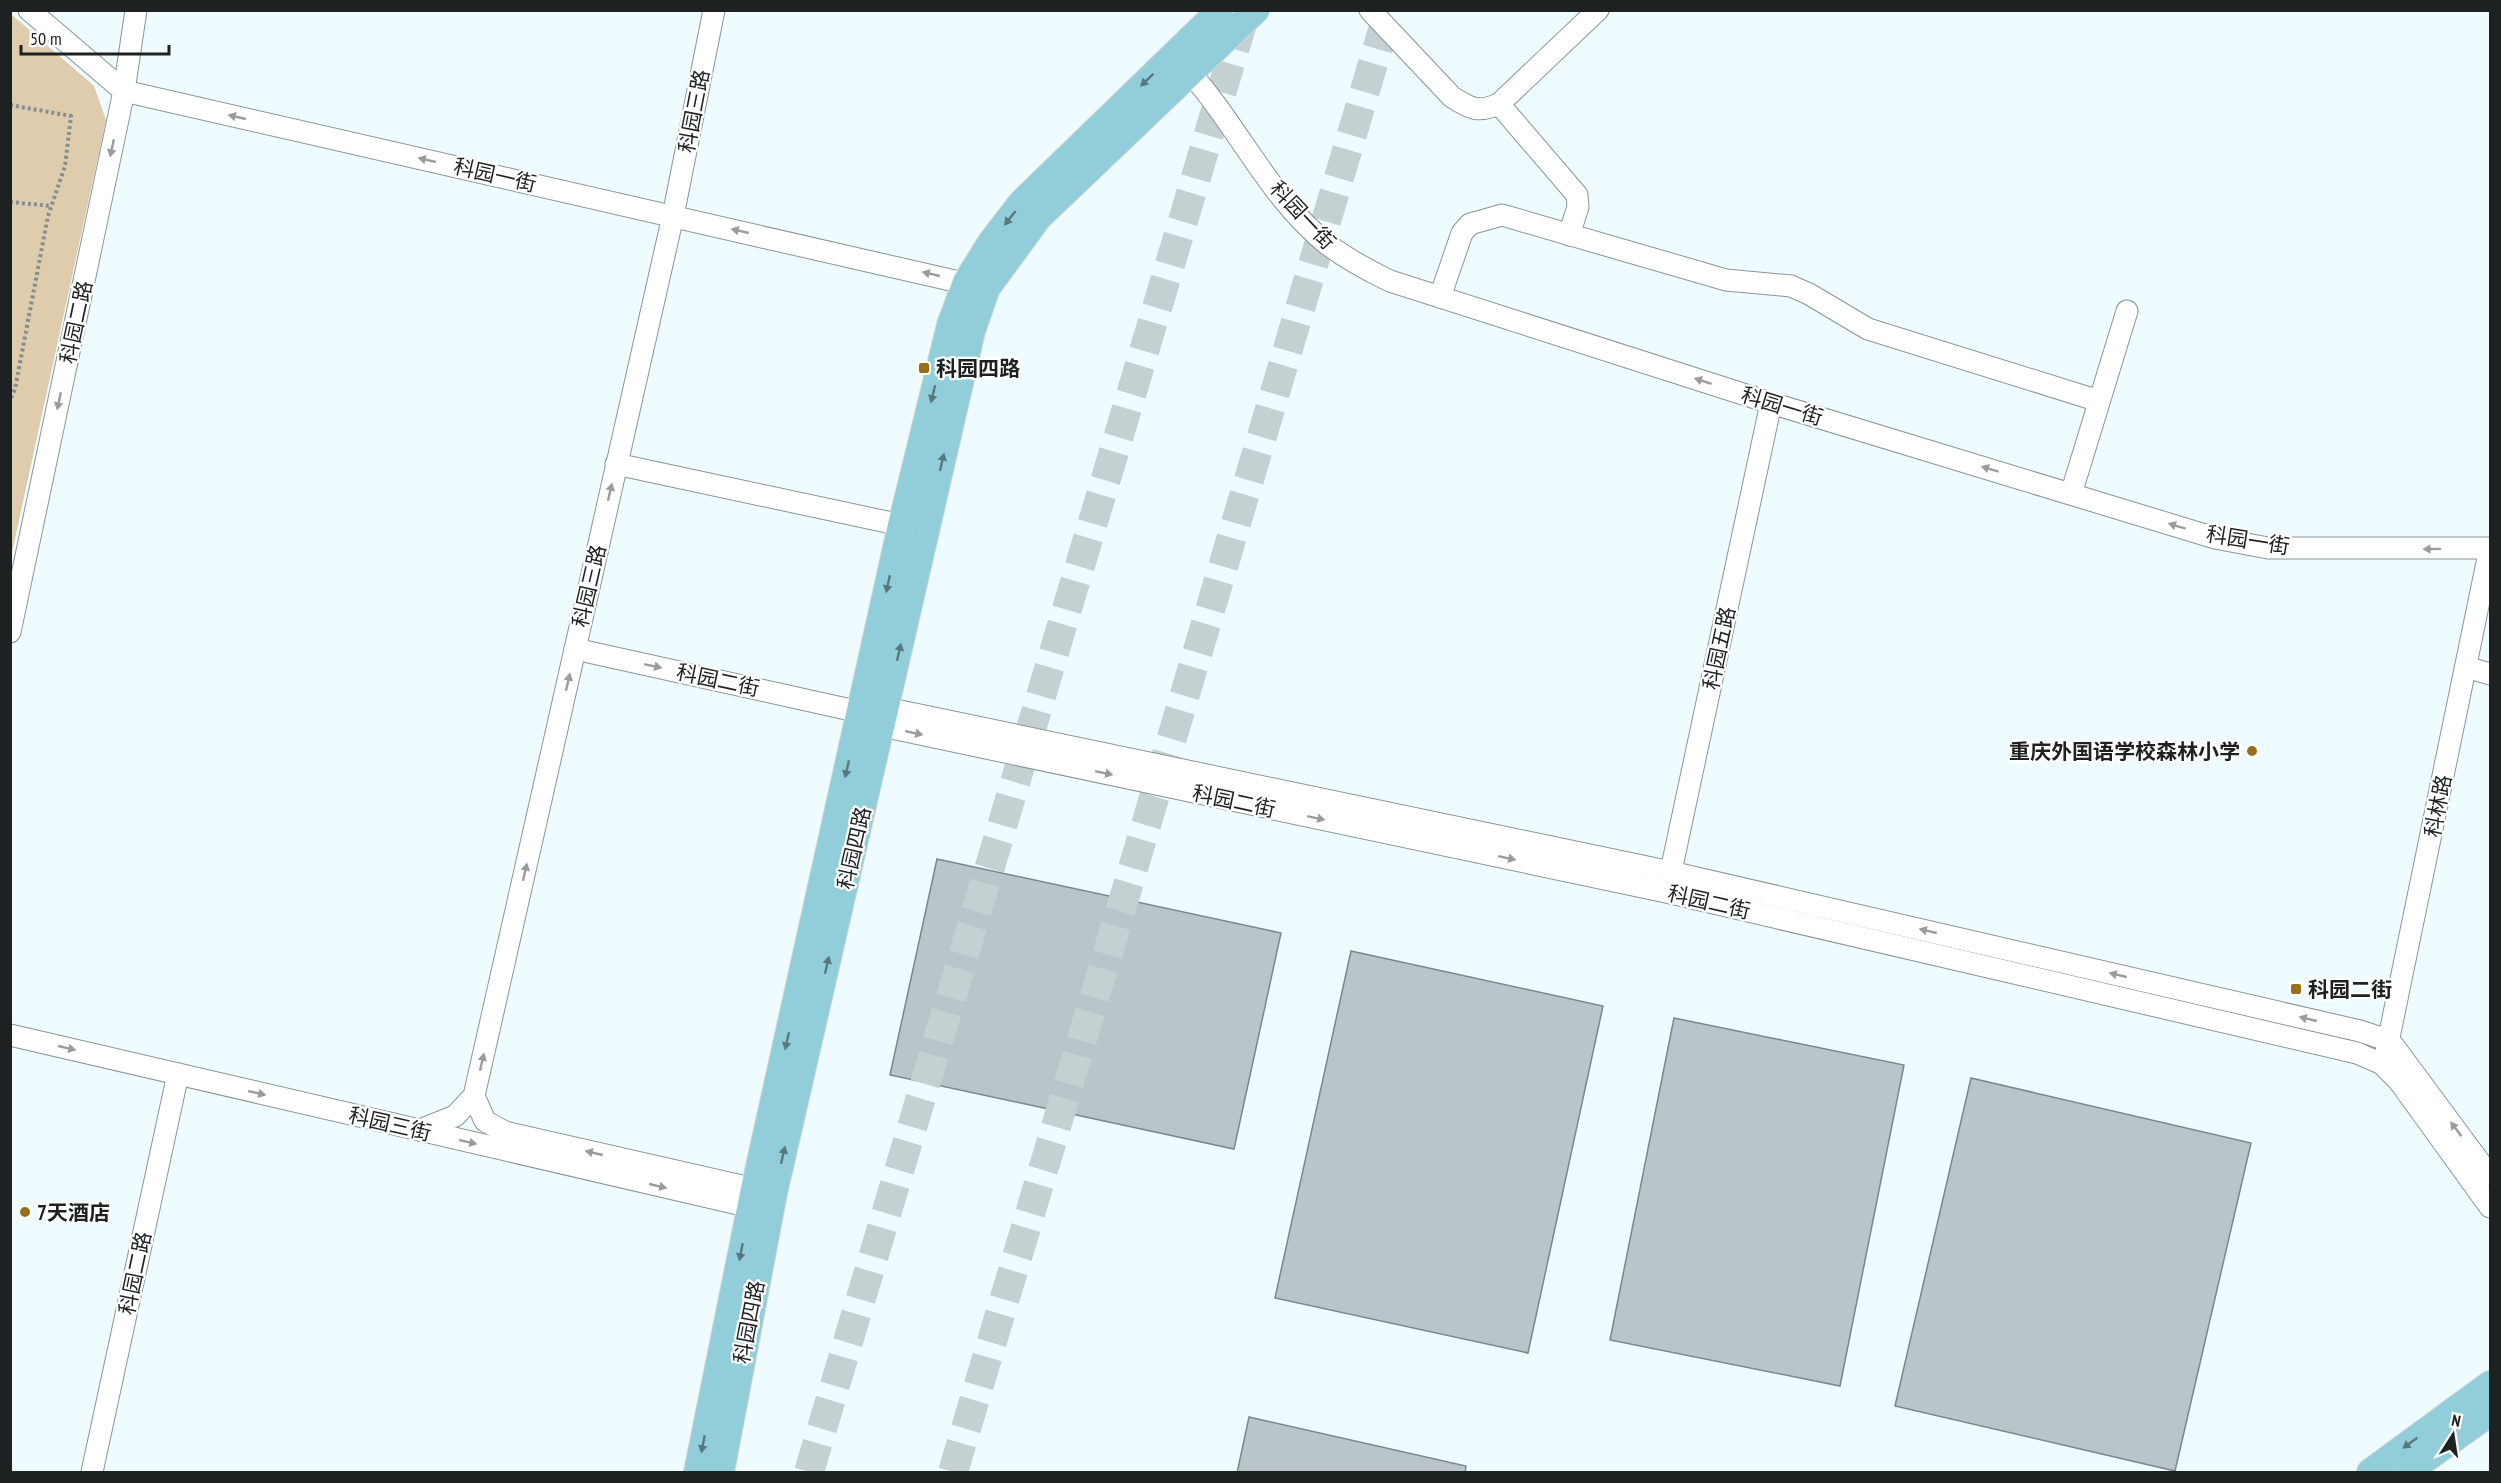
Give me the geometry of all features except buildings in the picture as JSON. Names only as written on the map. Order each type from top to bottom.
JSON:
[{"type":"main road","name":"科园四路","points":[[697,1473],[762,1200],[884,717],[972,331],[976,285],[991,242],[1021,203],[1220,10]]},
{"type":"main road","name":"科园四路","points":[[721,1473],[762,1200],[860,712],[950,326],[976,285],[1039,217],[1256,10]]},
{"type":"main road","points":[[2370,1473],[2490,1384]]},
{"type":"main road","points":[[2408,1473],[2490,1413]]},
{"type":"street","name":"科园一街","points":[[29,10],[124,91],[976,285]]},
{"type":"street","name":"科园二路","points":[[10,632],[124,91],[136,10]]},
{"type":"street","name":"科园三路","points":[[474,1096],[673,216],[714,10]]},
{"type":"street","points":[[1370,10],[1452,97],[1468,107],[1484,111],[1499,104],[1598,10]]},
{"type":"street","name":"科园一街","points":[[1173,54],[1191,72],[1284,200],[1325,242],[1357,265],[1390,281],[1771,403],[2215,538],[2268,548],[2490,548]]},
{"type":"street","points":[[1499,104],[1577,195],[1578,207],[1569,235]]},
{"type":"street","points":[[1440,297],[1462,233],[1470,224],[1502,215],[1726,280],[1791,286],[1868,329],[2099,401]]},
{"type":"street","points":[[2071,494],[2127,311]]},
{"type":"street","name":"科园五路","points":[[1669,882],[1771,403]]},
{"type":"street","points":[[616,464],[902,525]]},
{"type":"street","name":"科林路","points":[[2382,1064],[2390,1041],[2490,548]]},
{"type":"street","name":"科园二街","points":[[575,649],[860,712],[1669,882],[2361,1031],[2390,1041]]},
{"type":"street","points":[[2466,667],[2490,674]]},
{"type":"street","name":"科园二街","points":[[1669,882],[2357,1053],[2382,1064],[2399,1082],[2490,1207]]},
{"type":"street","name":"科园三街","points":[[10,1035],[420,1130],[762,1200]]},
{"type":"street","points":[[2390,1041],[2490,1176]]},
{"type":"street","name":"科园二路","points":[[92,1473],[178,1074]]},
{"type":"street","points":[[420,1130],[456,1116],[474,1096],[485,1121],[505,1132],[762,1200]]},
{"type":"path","points":[[10,105],[72,116],[65,166],[39,256],[15,389],[10,400]]},
{"type":"path","points":[[10,202],[52,206]]},
{"type":"shaded area","points":[[11,14],[94,86],[106,120],[11,557]]},
{"type":"tunnel","points":[[809,1472],[1246,10]]},
{"type":"tunnel","points":[[953,1472],[1389,10]]},
{"type":"place","name":"科园四路","points":[[924,368]]},
{"type":"place","name":"重庆外国语学校森林小学","points":[[2252,751]]},
{"type":"place","name":"科园二街","points":[[2296,989]]},
{"type":"place","name":"7天酒店","points":[[25,1212]]}]
